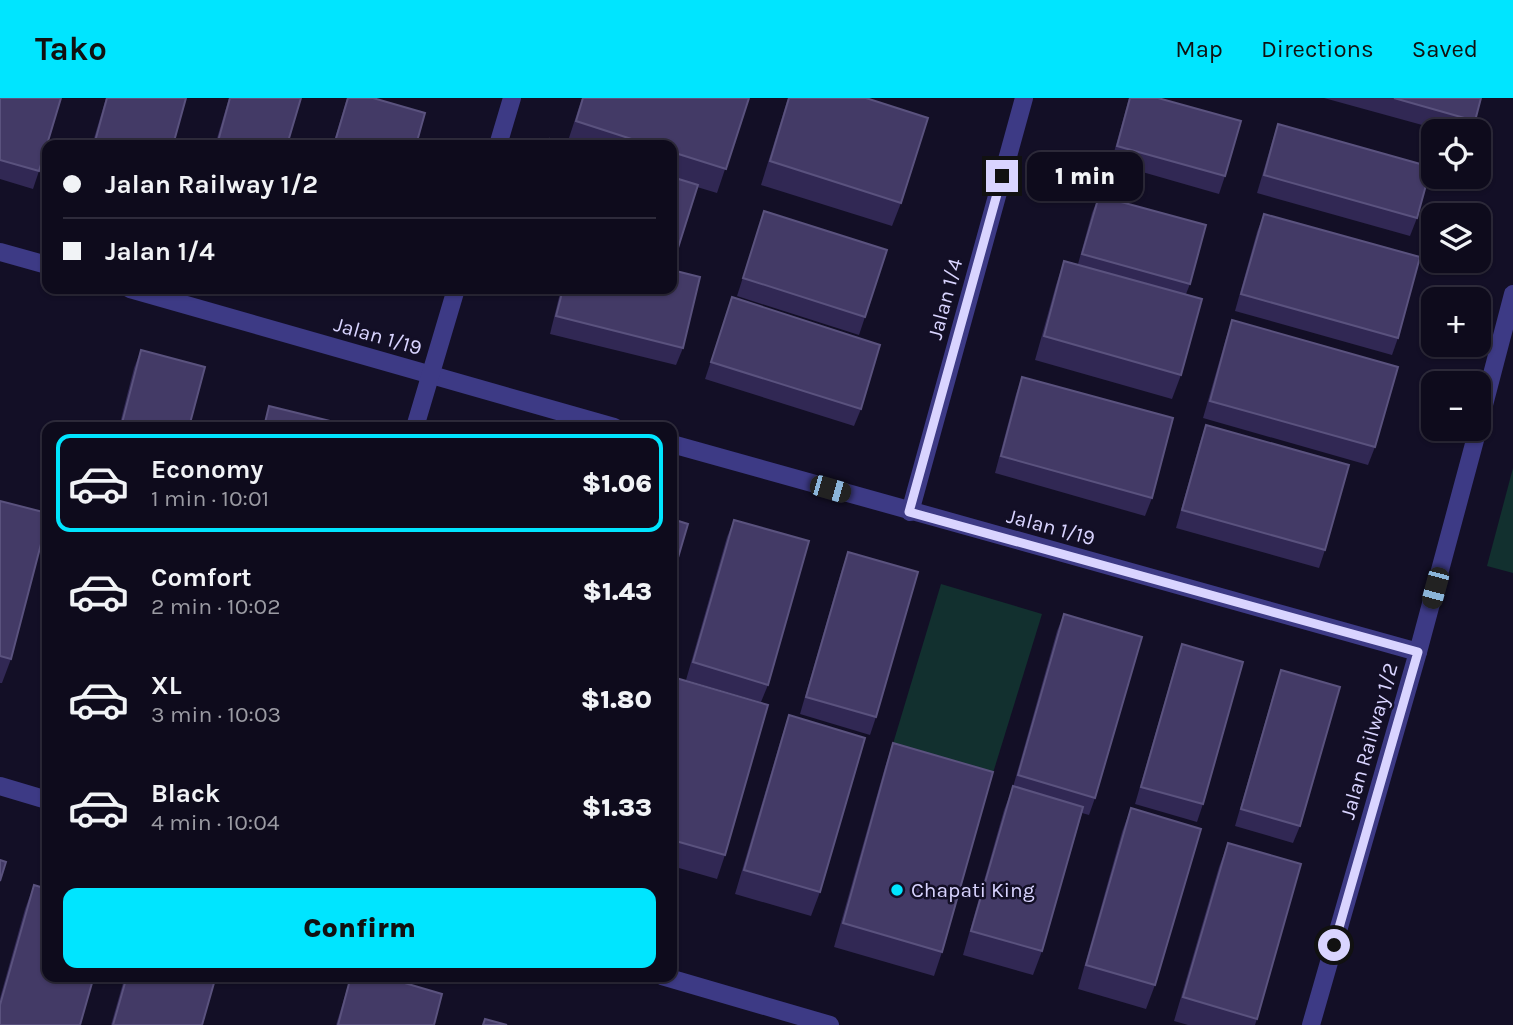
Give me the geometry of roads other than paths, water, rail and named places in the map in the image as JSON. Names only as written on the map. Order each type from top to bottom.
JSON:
[{"type":"street","points":[[499,140],[512,98]]},
{"type":"street","name":"Jalan 1/4","points":[[909,512],[1024,98]]},
{"type":"street","points":[[0,252],[42,264]]},
{"type":"street","name":"Jalan 1/19","points":[[148,294],[597,422]]},
{"type":"street","points":[[417,422],[455,294]]},
{"type":"street","name":"Jalan Railway 1/2","points":[[1491,377],[1513,295]]},
{"type":"street","name":"Jalan Railway 1/2","points":[[1311,1025],[1418,652],[1474,441]]},
{"type":"street","name":"Jalan 1/19","points":[[677,445],[1418,652]]},
{"type":"street","points":[[0,786],[42,799]]},
{"type":"street","points":[[677,980],[830,1025]]},
{"type":"place","name":"Chapati King","points":[[897,890]]}]
